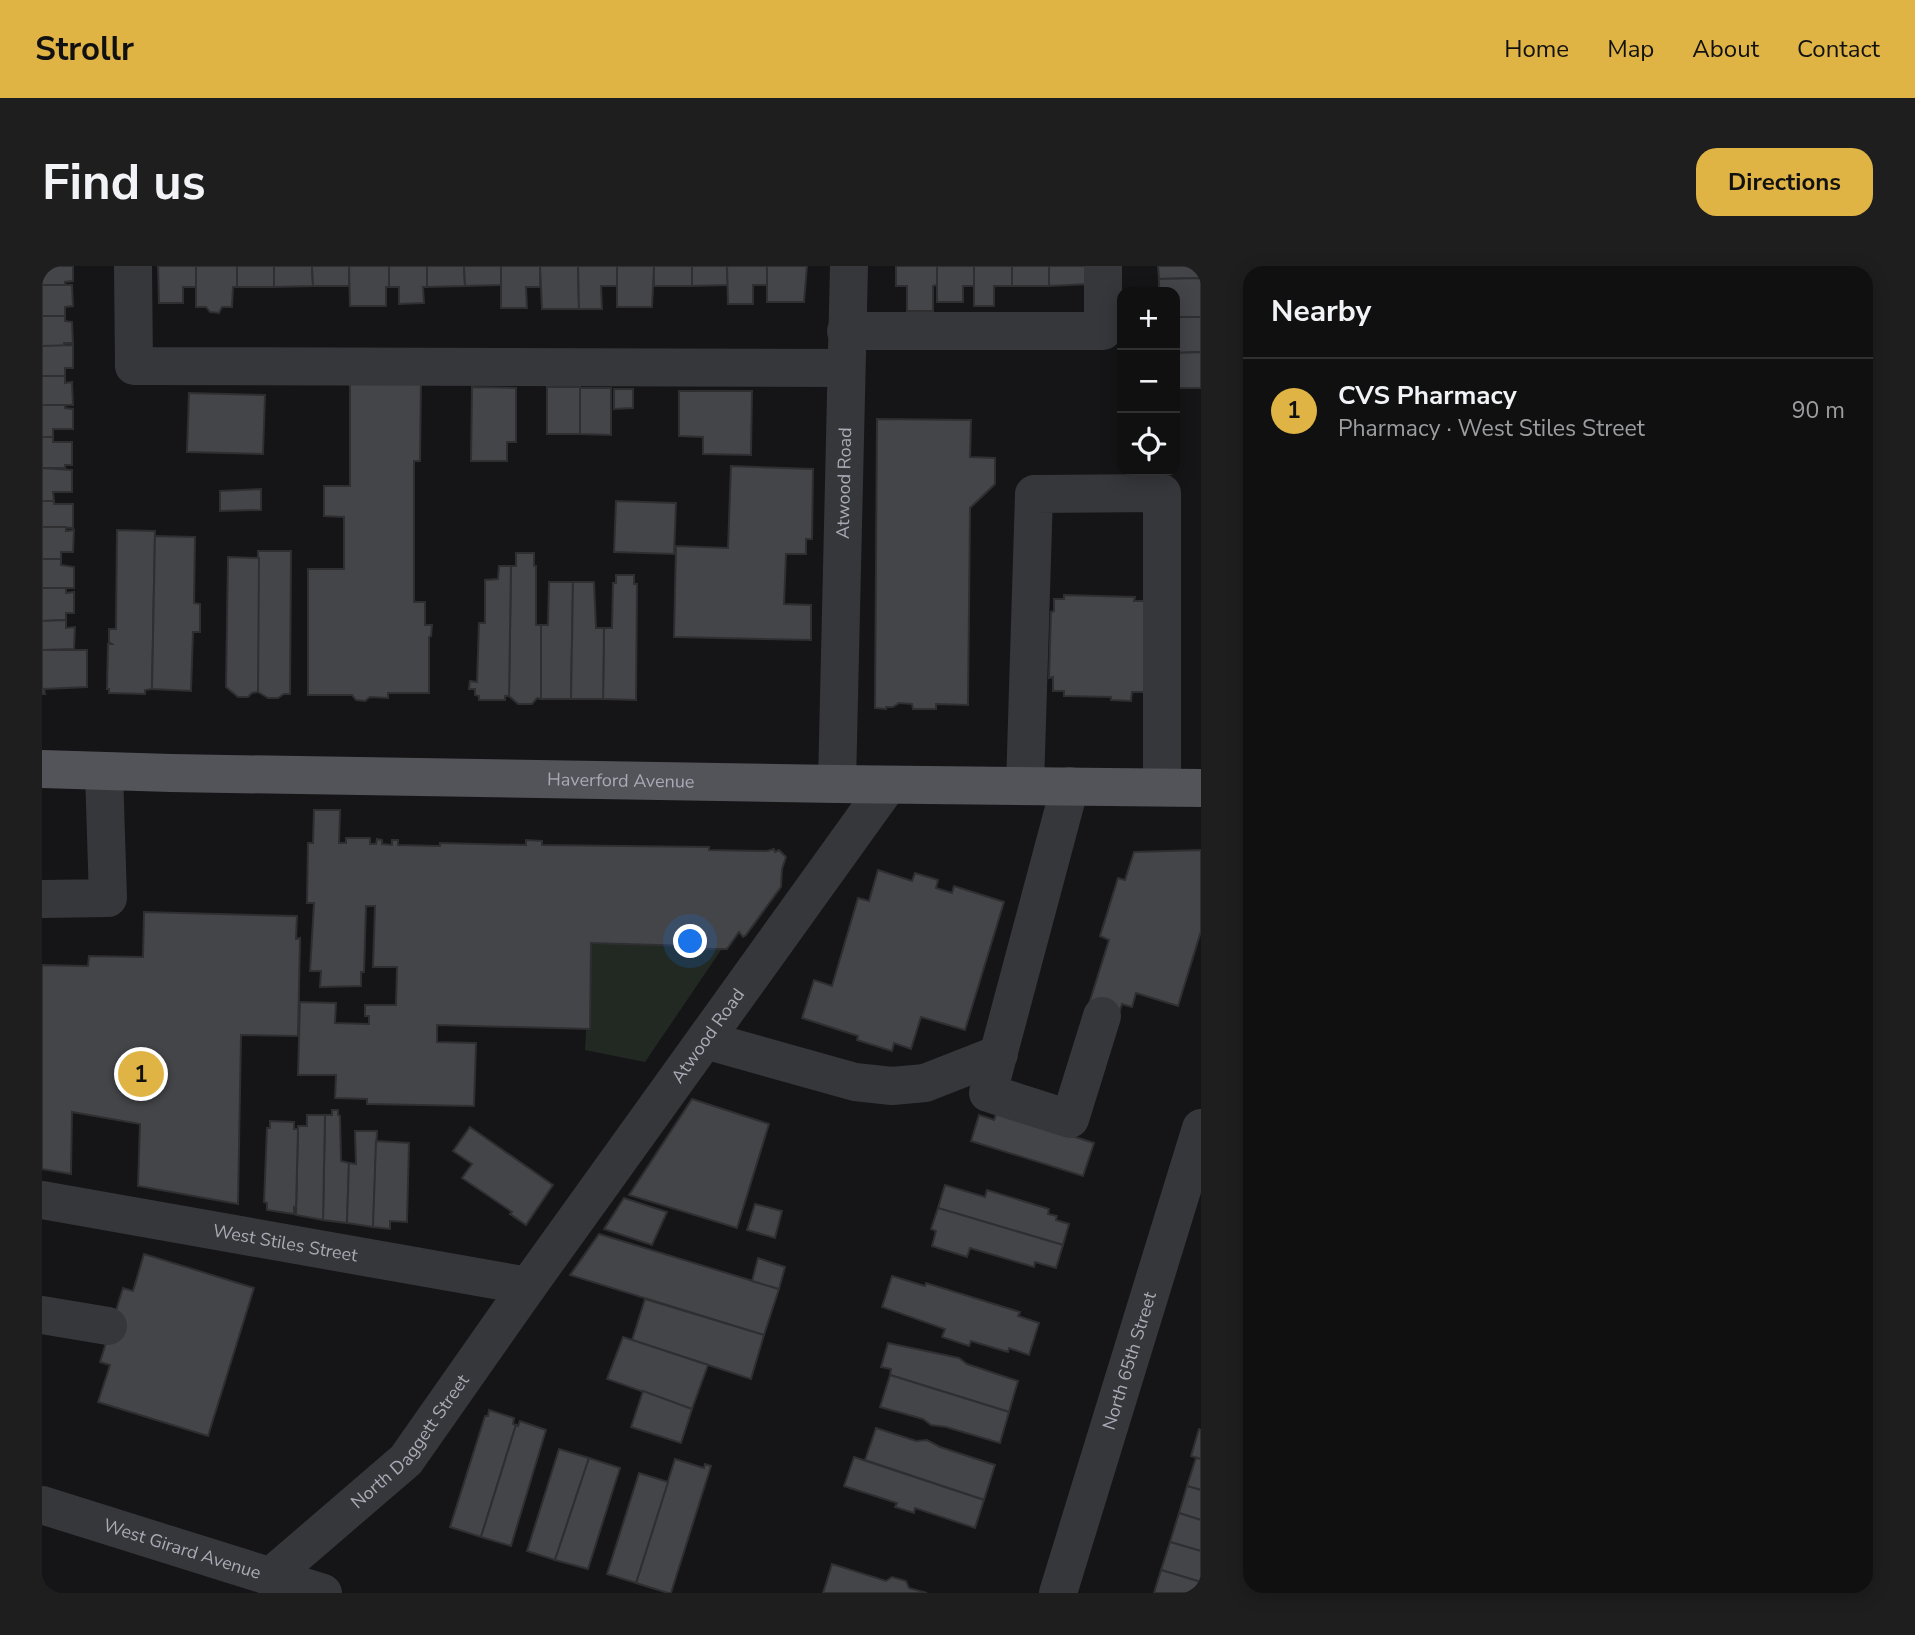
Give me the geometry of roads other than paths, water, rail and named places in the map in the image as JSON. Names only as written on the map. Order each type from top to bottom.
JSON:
[{"type":"main road","name":"Haverford Avenue","points":[[42,769],[888,785],[1201,788]]},
{"type":"street","points":[[133,266],[134,366],[846,349],[1103,331],[1103,266]]},
{"type":"street","name":"Atwood Road","points":[[837,784],[849,266]]},
{"type":"street","points":[[1025,786],[1034,494],[1162,493],[1162,787]]},
{"type":"street","points":[[42,899],[108,898],[104,772]]},
{"type":"street","name":"Atwood Road","points":[[528,1286],[888,785]]},
{"type":"street","points":[[1070,786],[988,1093],[1070,1119],[1102,1016]]},
{"type":"street","points":[[705,1040],[855,1082],[892,1086],[925,1083],[999,1054]]},
{"type":"street","name":"North 65th Street","points":[[1058,1593],[1201,1128]]},
{"type":"street","name":"West Stiles Street","points":[[42,1200],[528,1286]]},
{"type":"street","name":"North Daggett Street","points":[[270,1577],[407,1460],[528,1286]]},
{"type":"street","points":[[42,1315],[108,1326]]},
{"type":"street","name":"West Girard Avenue","points":[[42,1505],[323,1593]]},
{"type":"place","name":"CVS Pharmacy","points":[[141,1074]]}]
